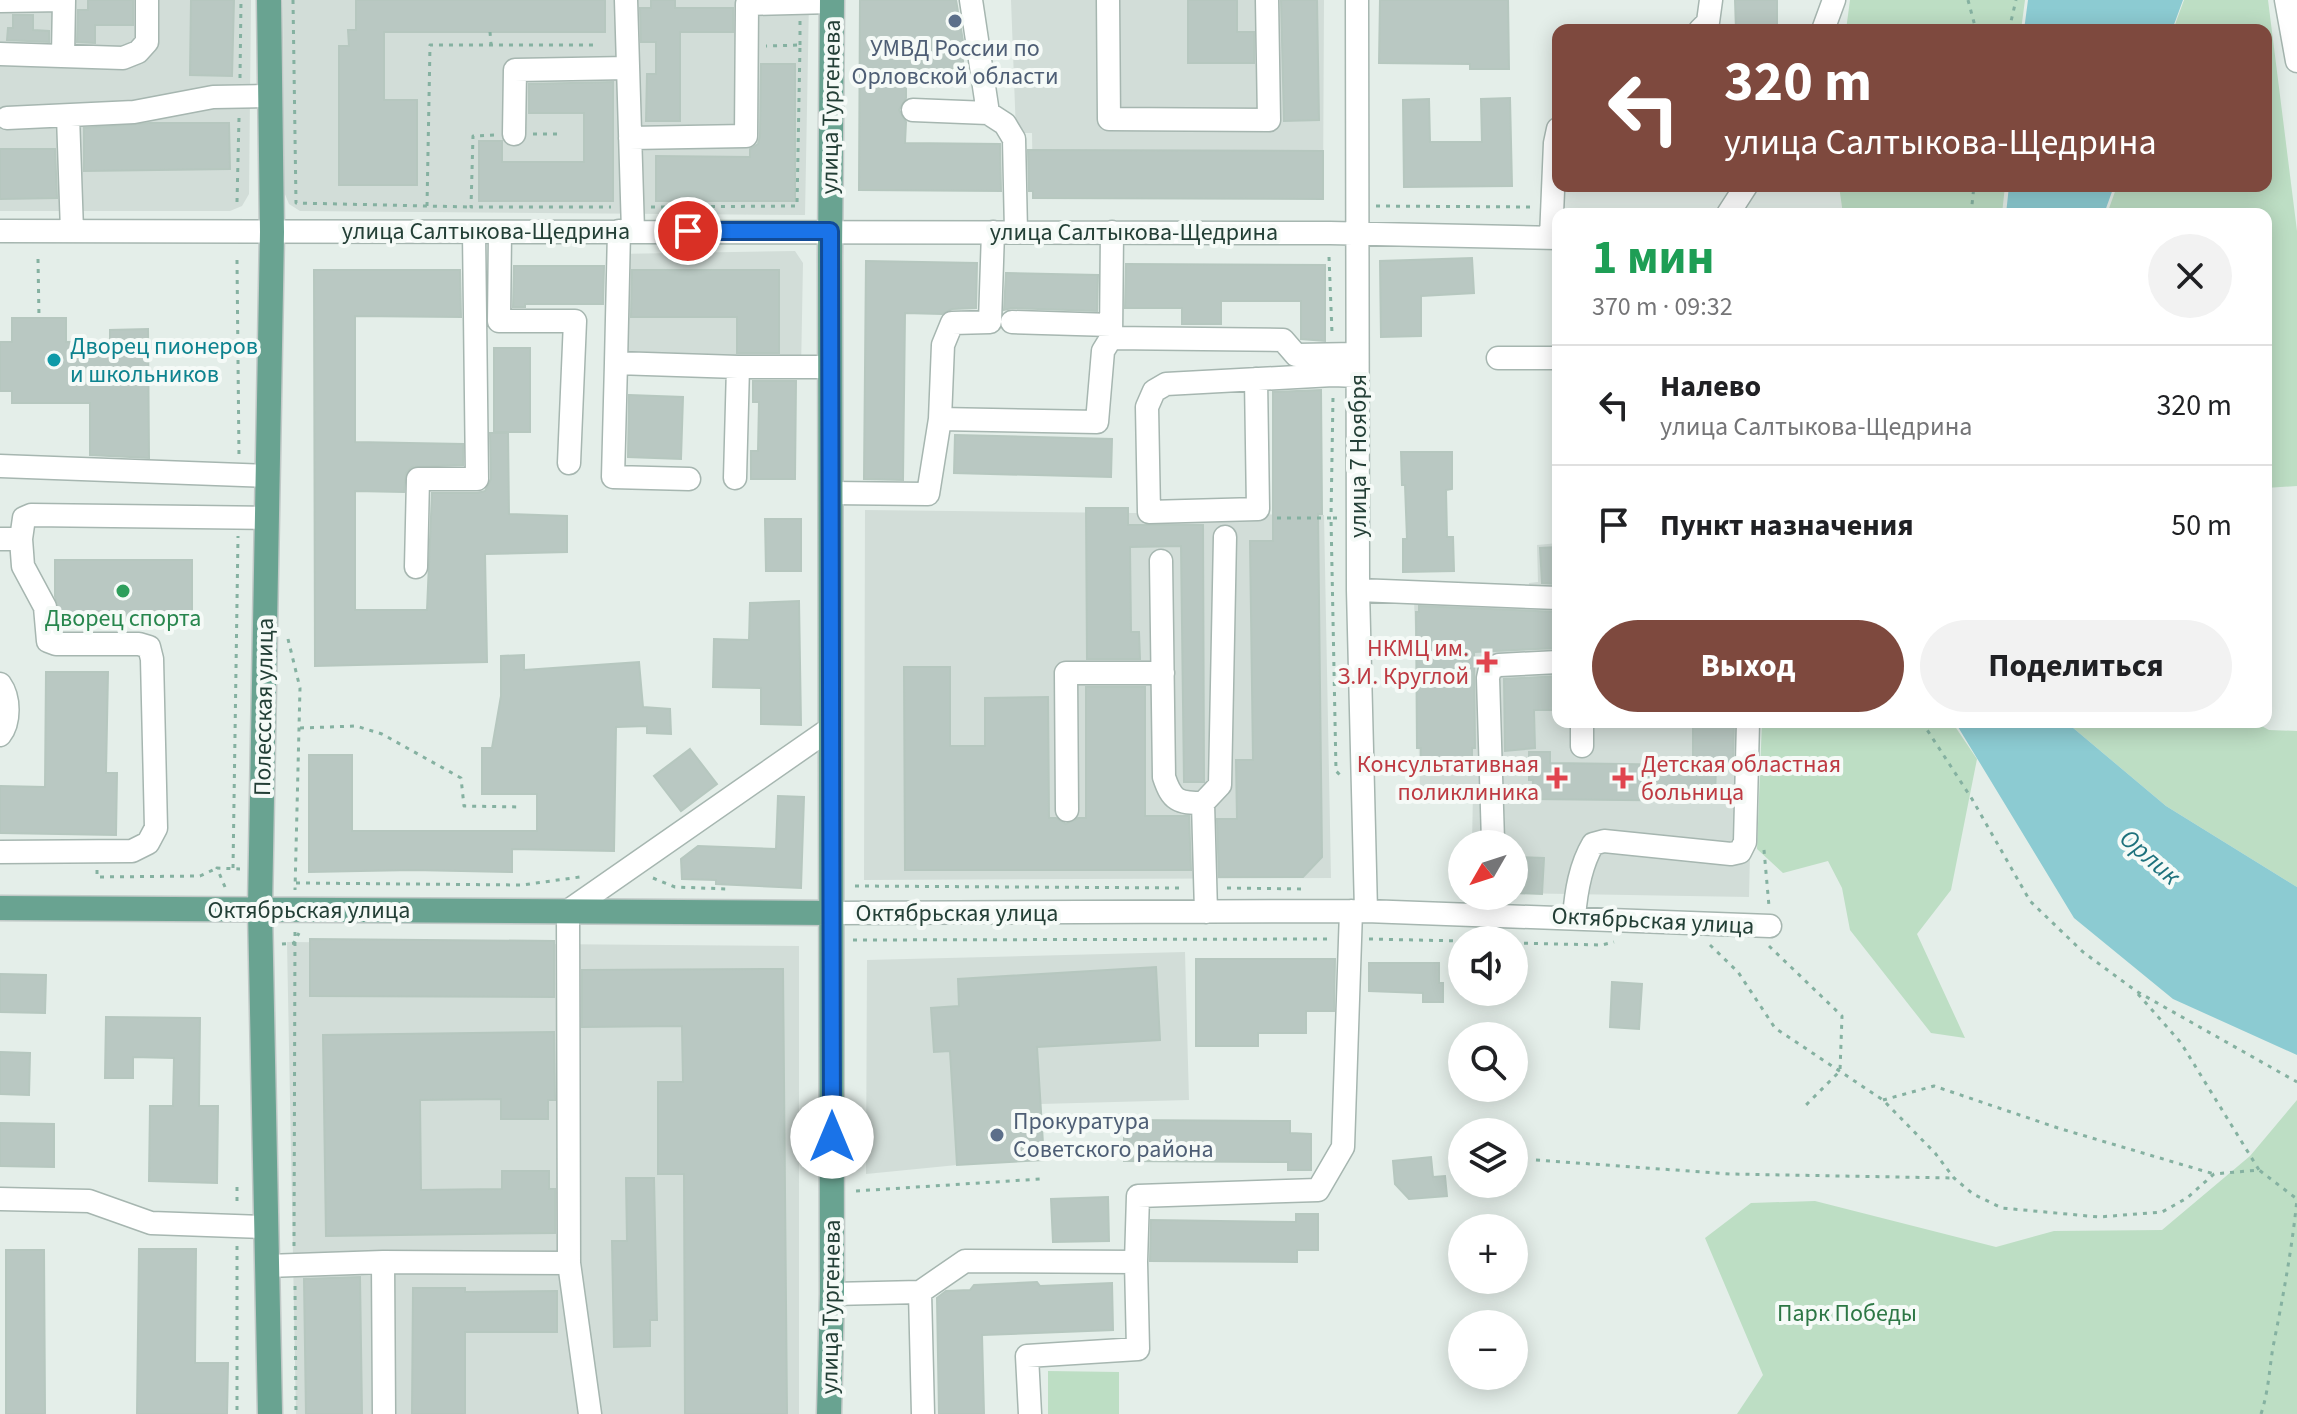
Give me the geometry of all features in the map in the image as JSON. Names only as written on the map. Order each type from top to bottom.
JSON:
[{"type":"main road","name":"Полесская улица","points":[[269,0],[272,232],[260,909],[270,1414]]},
{"type":"main road","name":"улица Тургенева","points":[[829,1414],[832,1294],[832,1]]},
{"type":"main road","name":"Октябрьская улица","points":[[0,908],[831,913]]},
{"type":"street","points":[[0,1],[64,0],[63,56]]},
{"type":"street","points":[[0,54],[123,58],[138,52],[147,42],[147,0]]},
{"type":"street","points":[[626,0],[632,207],[626,231],[616,363],[613,477],[689,479]]},
{"type":"street","points":[[971,0],[988,113]]},
{"type":"street","points":[[1108,0],[1109,119],[1269,120],[1267,0]]},
{"type":"street","name":"улица 7 Ноября","points":[[1136,1262],[1138,1196],[1318,1190],[1343,1147],[1350,939],[1358,911],[1357,0]]},
{"type":"street","points":[[1706,24],[1711,0]]},
{"type":"street","points":[[1825,24],[1834,0]]},
{"type":"street","points":[[2286,0],[2297,61]]},
{"type":"street","points":[[630,138],[746,136],[747,4],[832,1]]},
{"type":"street","points":[[514,134],[515,70],[628,68]]},
{"type":"street","points":[[7,118],[134,112],[213,97],[270,96]]},
{"type":"street","points":[[913,110],[988,113],[1005,124],[1014,139],[1016,232]]},
{"type":"street","points":[[68,116],[72,231]]},
{"type":"street","points":[[1552,207],[1553,192]]},
{"type":"street","name":"улица Салтыкова-Щедрина","points":[[0,231],[1112,232],[1552,238]]},
{"type":"street","points":[[416,567],[418,479],[477,479],[474,232]]},
{"type":"street","points":[[500,232],[499,321],[575,321],[569,463]]},
{"type":"street","points":[[830,493],[928,494],[940,419],[943,345],[952,323],[990,322],[993,232]]},
{"type":"street","points":[[940,419],[1097,422],[1103,351],[1111,332],[1112,232]]},
{"type":"street","points":[[1012,322],[1111,332],[1283,340],[1296,355],[1357,365]]},
{"type":"street","points":[[1498,358],[1552,358]]},
{"type":"street","points":[[616,363],[830,367]]},
{"type":"street","points":[[1256,379],[1258,509],[1149,512],[1147,407],[1154,391],[1166,384],[1256,379],[1357,365]]},
{"type":"street","points":[[735,478],[738,367]]},
{"type":"street","points":[[0,466],[267,476]]},
{"type":"street","points":[[0,852],[132,851],[148,843],[156,828],[152,659],[149,647],[139,644],[56,644],[48,641],[45,607],[11,539],[24,518],[31,515],[266,518]]},
{"type":"street","points":[[1206,912],[1203,803],[1220,785],[1225,537]]},
{"type":"street","points":[[1161,561],[1164,777],[1170,793],[1183,803],[1203,803]]},
{"type":"street","points":[[1358,590],[1552,598]]},
{"type":"street","points":[[1493,830],[1490,669],[1499,665],[1552,662]]},
{"type":"street","points":[[1067,810],[1066,673],[1163,673]]},
{"type":"street","points":[[0,684],[7,703],[6,725],[0,735]]},
{"type":"street","points":[[590,1414],[569,1263],[568,911],[831,728]]},
{"type":"street","points":[[1582,728],[1582,746]]},
{"type":"street","points":[[1574,917],[1576,894],[1587,854],[1593,844],[1604,841],[1731,854],[1740,852],[1745,842],[1748,728]]},
{"type":"street","name":"Октябрьская улица","points":[[831,913],[1358,911],[1770,926]]},
{"type":"street","points":[[0,1199],[89,1201],[151,1223],[266,1227]]},
{"type":"street","points":[[832,1294],[920,1292],[965,1261],[1136,1262],[1138,1349],[1027,1356],[1030,1414]]},
{"type":"street","points":[[267,1266],[383,1262],[569,1263]]},
{"type":"street","points":[[383,1262],[384,1414]]},
{"type":"street","points":[[920,1292],[923,1414]]},
{"type":"path","points":[[293,0],[296,203],[471,207],[797,206],[800,45],[746,46]]},
{"type":"path","points":[[1968,0],[1974,24]]},
{"type":"path","points":[[2010,24],[2016,0]]},
{"type":"path","points":[[490,32],[491,45]]},
{"type":"path","points":[[427,206],[430,45],[596,45]]},
{"type":"path","points":[[471,207],[473,136],[561,134]]},
{"type":"path","points":[[1356,206],[1552,207]]},
{"type":"path","points":[[38,259],[39,318]]},
{"type":"path","points":[[237,260],[239,475]]},
{"type":"path","points":[[1258,509],[1271,518],[1331,518]]},
{"type":"path","points":[[233,868],[238,518]]},
{"type":"path","points":[[288,640],[300,688],[295,883],[296,1414]]},
{"type":"path","points":[[298,728],[356,726],[382,734],[461,778],[464,806],[522,807]]},
{"type":"path","points":[[1926,728],[1972,799],[2030,901],[2083,952],[2136,991],[2297,1082]]},
{"type":"path","points":[[97,871],[97,877],[200,876],[217,868]]},
{"type":"path","points":[[628,869],[675,887],[737,889]]},
{"type":"path","points":[[294,870],[295,883]]},
{"type":"path","points":[[295,883],[522,885],[583,876]]},
{"type":"path","points":[[1699,924],[1709,944],[1738,972],[1775,1028],[1883,1100],[1935,1153],[1954,1178],[1973,1194],[2002,1208],[2099,1217],[2162,1212],[2187,1198],[2214,1174]]},
{"type":"path","points":[[1770,926],[1769,946],[1842,1016],[1840,1071],[1806,1105]]},
{"type":"path","points":[[853,940],[1448,941]]},
{"type":"path","points":[[2136,991],[2181,1043],[2259,1170],[2297,1199],[2291,1261],[2273,1350],[2270,1388],[2261,1414]]},
{"type":"path","points":[[1883,1100],[1934,1086],[2058,1128],[2214,1174],[2259,1170]]},
{"type":"path","points":[[1536,1160],[1730,1174],[1954,1178]]},
{"type":"path","points":[[856,1191],[1040,1179]]},
{"type":"path","points":[[237,1187],[237,1414]]},
{"type":"shaded area","points":[[0,0],[251,0],[249,194],[242,206],[230,211],[0,211]]},
{"type":"shaded area","points":[[283,0],[809,0],[805,215],[300,211],[289,204],[284,192]]},
{"type":"shaded area","points":[[1011,0],[1324,0],[1323,199],[1033,198],[1032,133],[1016,133]]},
{"type":"shaded area","points":[[795,251],[803,263],[801,370],[612,364],[615,254]]},
{"type":"shaded area","points":[[865,510],[1324,515],[1331,878],[864,880]]},
{"type":"shaded area","name":"НКМЦ им. З.И. Круглой","points":[[1552,544],[1552,728],[1753,728],[1749,897],[1528,893],[1528,830],[1472,830],[1473,792],[1420,789],[1414,599],[1529,602],[1529,583],[1538,582],[1537,545]]},
{"type":"shaded area","points":[[287,942],[799,946],[799,1414],[296,1414]]},
{"type":"shaded area","points":[[1185,952],[1189,1100],[1040,1104],[950,1051],[957,1165],[866,1174],[867,960]]},
{"type":"green space","points":[[1850,0],[2025,0],[2022,24],[1847,24]]},
{"type":"green space","points":[[2184,0],[2268,0],[2271,24],[2175,24]]},
{"type":"green space","points":[[2272,32],[2297,231],[2297,486],[2272,488],[2272,208],[2109,208],[2115,192],[2272,192]]},
{"type":"green space","points":[[1840,192],[2004,192],[2003,208],[1842,208]]},
{"type":"green space","points":[[1762,728],[1956,728],[1977,759],[1951,890],[1917,934],[1965,1038],[1931,1033],[1850,930],[1842,888],[1828,861],[1783,873],[1757,849]]},
{"type":"green space","points":[[2073,728],[2265,728],[2297,731],[2297,887],[2166,806]]},
{"type":"green space","name":"Парк Победы","points":[[2297,1100],[2297,1414],[1737,1414],[1763,1375],[1705,1238],[1751,1203],[1815,1201],[1996,1247],[2054,1231],[2162,1230],[2250,1156]]},
{"type":"green space","points":[[1048,1371],[1119,1372],[1119,1414],[1048,1414]]},
{"type":"water","points":[[2028,0],[2183,0],[2174,24],[2025,24]]},
{"type":"water","points":[[2008,192],[2112,192],[2106,208],[2007,208]]},
{"type":"water","name":"Орлик","points":[[1959,728],[2073,728],[2166,806],[2297,887],[2297,1055],[2173,999],[2074,918]]},
{"type":"building","points":[[88,0],[133,0],[133,25],[95,25],[95,43],[77,42],[78,10],[88,10]]},
{"type":"building","points":[[191,0],[234,0],[232,76],[190,75]]},
{"type":"building","points":[[356,0],[605,0],[605,32],[384,32],[384,100],[417,100],[417,185],[339,185],[339,46],[349,46],[348,30],[356,30]]},
{"type":"building","points":[[651,0],[675,0],[675,8],[733,8],[733,32],[680,32],[680,121],[646,121],[647,74],[656,74],[656,42],[641,42],[640,8],[651,8]]},
{"type":"building","points":[[860,0],[956,0],[963,41],[963,69],[906,69],[906,98],[899,110],[906,122],[905,143],[1000,144],[1001,191],[859,190]]},
{"type":"building","points":[[1188,0],[1237,0],[1237,32],[1254,32],[1254,63],[1188,63]]},
{"type":"building","points":[[1281,0],[1317,0],[1319,120],[1284,121]]},
{"type":"building","points":[[1380,0],[1508,0],[1509,69],[1470,69],[1470,64],[1379,63]]},
{"type":"building","points":[[1735,0],[1777,0],[1777,24],[1736,24]]},
{"type":"building","points":[[13,15],[33,15],[33,30],[49,31],[49,42],[7,40],[8,28],[13,28]]},
{"type":"building","points":[[761,64],[795,64],[795,201],[656,201],[656,156],[750,157],[750,149],[758,144],[760,136]]},
{"type":"building","points":[[613,82],[613,201],[479,201],[479,141],[502,141],[502,162],[584,162],[584,113],[529,113],[529,84]]},
{"type":"building","points":[[1510,98],[1512,186],[1404,187],[1403,100],[1429,99],[1430,142],[1482,142],[1481,99]]},
{"type":"building","points":[[150,123],[229,123],[230,169],[84,171],[84,128]]},
{"type":"building","points":[[0,149],[55,149],[57,198],[0,199]]},
{"type":"building","points":[[1028,150],[1323,151],[1323,199],[1033,198],[1033,191],[1029,191]]},
{"type":"building","points":[[1472,258],[1474,293],[1421,296],[1421,336],[1381,337],[1380,261]]},
{"type":"building","points":[[866,261],[977,263],[976,308],[952,309],[942,314],[905,313],[903,480],[864,479]]},
{"type":"building","points":[[1126,264],[1325,265],[1325,341],[1301,339],[1301,301],[1221,301],[1221,324],[1182,324],[1182,308],[1125,308]]},
{"type":"building","points":[[514,266],[604,266],[603,304],[525,304],[525,307],[513,307]]},
{"type":"building","points":[[314,270],[460,270],[461,317],[355,316],[355,442],[463,444],[463,465],[412,467],[406,473],[404,492],[355,491],[355,610],[427,610],[432,493],[485,491],[491,479],[490,433],[508,433],[509,514],[567,516],[567,552],[485,554],[487,662],[315,666]]},
{"type":"building","points":[[632,270],[779,270],[779,353],[737,353],[737,317],[631,317]]},
{"type":"building","points":[[1006,273],[1098,275],[1097,311],[1004,310]]},
{"type":"building","points":[[12,318],[66,318],[66,342],[110,341],[110,330],[148,329],[149,458],[90,455],[90,403],[12,403],[12,391],[0,391],[0,342],[12,342]]},
{"type":"building","points":[[494,348],[530,348],[530,432],[494,432]]},
{"type":"building","points":[[753,381],[796,381],[795,479],[751,479],[751,451],[758,451],[759,402],[753,402]]},
{"type":"building","points":[[1321,390],[1322,514],[1318,514],[1322,857],[1303,877],[1219,877],[1217,819],[1237,819],[1236,760],[1253,760],[1250,541],[1273,541],[1273,392]]},
{"type":"building","points":[[629,395],[683,397],[681,459],[628,457]]},
{"type":"building","points":[[955,435],[1112,439],[1111,477],[954,473]]},
{"type":"building","points":[[1401,452],[1452,452],[1452,489],[1446,490],[1447,537],[1453,537],[1454,571],[1403,572],[1403,539],[1407,539]]},
{"type":"building","points":[[1086,508],[1128,508],[1128,525],[1203,525],[1204,782],[1184,782],[1181,546],[1130,547],[1131,632],[1139,632],[1140,659],[1087,659]]},
{"type":"building","points":[[765,519],[801,519],[801,571],[766,571]]},
{"type":"building","points":[[1552,547],[1552,584],[1542,583],[1540,548]]},
{"type":"building","name":"Дворец спорта","points":[[55,560],[192,560],[192,622],[60,622],[55,596]]},
{"type":"building","points":[[799,601],[801,725],[761,724],[761,688],[713,687],[714,639],[749,640],[750,603]]},
{"type":"building","points":[[1419,606],[1552,612],[1552,648],[1474,652],[1475,748],[1472,748],[1472,761],[1421,762],[1421,748],[1417,748],[1416,612],[1419,612]]},
{"type":"building","points":[[524,655],[524,670],[639,662],[643,707],[670,709],[671,734],[647,733],[647,726],[616,727],[614,851],[512,849],[512,872],[309,872],[309,755],[352,755],[352,831],[537,831],[537,794],[482,794],[482,748],[492,748],[501,696],[501,656]]},
{"type":"building","points":[[904,667],[950,667],[950,746],[985,746],[985,698],[1048,697],[1049,818],[1066,824],[1086,818],[1086,687],[1145,687],[1145,816],[1189,816],[1191,870],[905,870]]},
{"type":"building","points":[[46,672],[108,672],[106,773],[117,773],[116,835],[0,833],[0,786],[45,787]]},
{"type":"building","points":[[1552,676],[1552,710],[1534,710],[1535,748],[1505,751],[1504,679]]},
{"type":"building","points":[[1693,728],[1734,728],[1733,762],[1716,762],[1715,801],[1532,799],[1533,780],[1529,780],[1529,752],[1550,752],[1550,763],[1693,765]]},
{"type":"building","points":[[690,749],[717,784],[681,811],[654,776]]},
{"type":"building","points":[[778,796],[804,797],[801,888],[716,884],[716,880],[682,879],[681,859],[698,846],[776,849]]},
{"type":"building","points":[[1528,857],[1544,858],[1542,894],[1528,894]]},
{"type":"building","points":[[310,939],[554,941],[554,997],[310,996]]},
{"type":"building","points":[[1196,959],[1335,959],[1334,1011],[1306,1011],[1306,1033],[1258,1033],[1258,1046],[1196,1046]]},
{"type":"building","points":[[1369,963],[1439,963],[1443,1002],[1423,1002],[1423,993],[1369,991]]},
{"type":"building","points":[[1156,967],[1160,1040],[1037,1047],[1044,1160],[957,1165],[950,1051],[934,1052],[931,1008],[959,1006],[958,979]]},
{"type":"building","points":[[783,969],[787,1414],[685,1414],[684,1174],[658,1174],[658,1082],[683,1082],[682,1026],[582,1027],[582,970]]},
{"type":"building","points":[[0,974],[46,975],[45,1013],[0,1012]]},
{"type":"building","points":[[1612,982],[1642,984],[1639,1029],[1610,1027]]},
{"type":"building","points":[[106,1017],[200,1018],[199,1106],[218,1106],[217,1183],[149,1181],[150,1106],[173,1106],[174,1058],[133,1057],[133,1078],[105,1078]]},
{"type":"building","points":[[554,1032],[555,1100],[548,1100],[548,1119],[501,1119],[501,1099],[420,1100],[421,1190],[502,1189],[502,1171],[549,1171],[549,1189],[555,1189],[555,1233],[326,1236],[323,1035]]},
{"type":"building","points":[[0,1052],[30,1053],[29,1095],[0,1094]]},
{"type":"building","points":[[1124,1120],[1290,1121],[1290,1133],[1311,1134],[1311,1170],[1288,1170],[1288,1162],[1124,1161]]},
{"type":"building","points":[[0,1123],[54,1124],[54,1167],[0,1166]]},
{"type":"building","points":[[1431,1157],[1433,1177],[1445,1176],[1447,1196],[1409,1199],[1395,1184],[1393,1161]]},
{"type":"building","points":[[626,1178],[654,1178],[657,1320],[650,1320],[650,1346],[614,1347],[612,1241],[627,1241]]},
{"type":"building","points":[[1108,1197],[1109,1241],[1053,1242],[1051,1199]]},
{"type":"building","points":[[1296,1214],[1318,1214],[1318,1250],[1297,1250],[1297,1262],[1150,1261],[1151,1220],[1296,1222]]},
{"type":"building","points":[[139,1249],[196,1249],[195,1363],[228,1363],[227,1414],[137,1414]]},
{"type":"building","points":[[6,1250],[44,1250],[45,1414],[6,1414]]},
{"type":"building","points":[[360,1277],[362,1414],[306,1414],[304,1279]]},
{"type":"building","points":[[1037,1282],[1040,1286],[1112,1283],[1113,1330],[982,1335],[984,1414],[939,1414],[937,1298],[946,1291],[970,1290],[974,1285]]},
{"type":"building","points":[[413,1288],[465,1288],[465,1292],[557,1291],[557,1332],[465,1332],[465,1414],[412,1414]]},
{"type":"place","name":"УМВД России по Орловской области","points":[[955,21]]},
{"type":"place","name":"Дворец пионеров и школьников","points":[[54,360]]},
{"type":"place","name":"Дворец спорта","points":[[123,591]]},
{"type":"place","name":"НКМЦ им. З.И. Круглой","points":[[1487,662]]},
{"type":"place","name":"Консультативная поликлиника","points":[[1557,778]]},
{"type":"place","name":"Детская областная больница","points":[[1623,778]]},
{"type":"place","name":"Прокуратура Советского района","points":[[997,1135]]},
{"type":"route","points":[[688,231],[830,231],[832,1137]]}]
